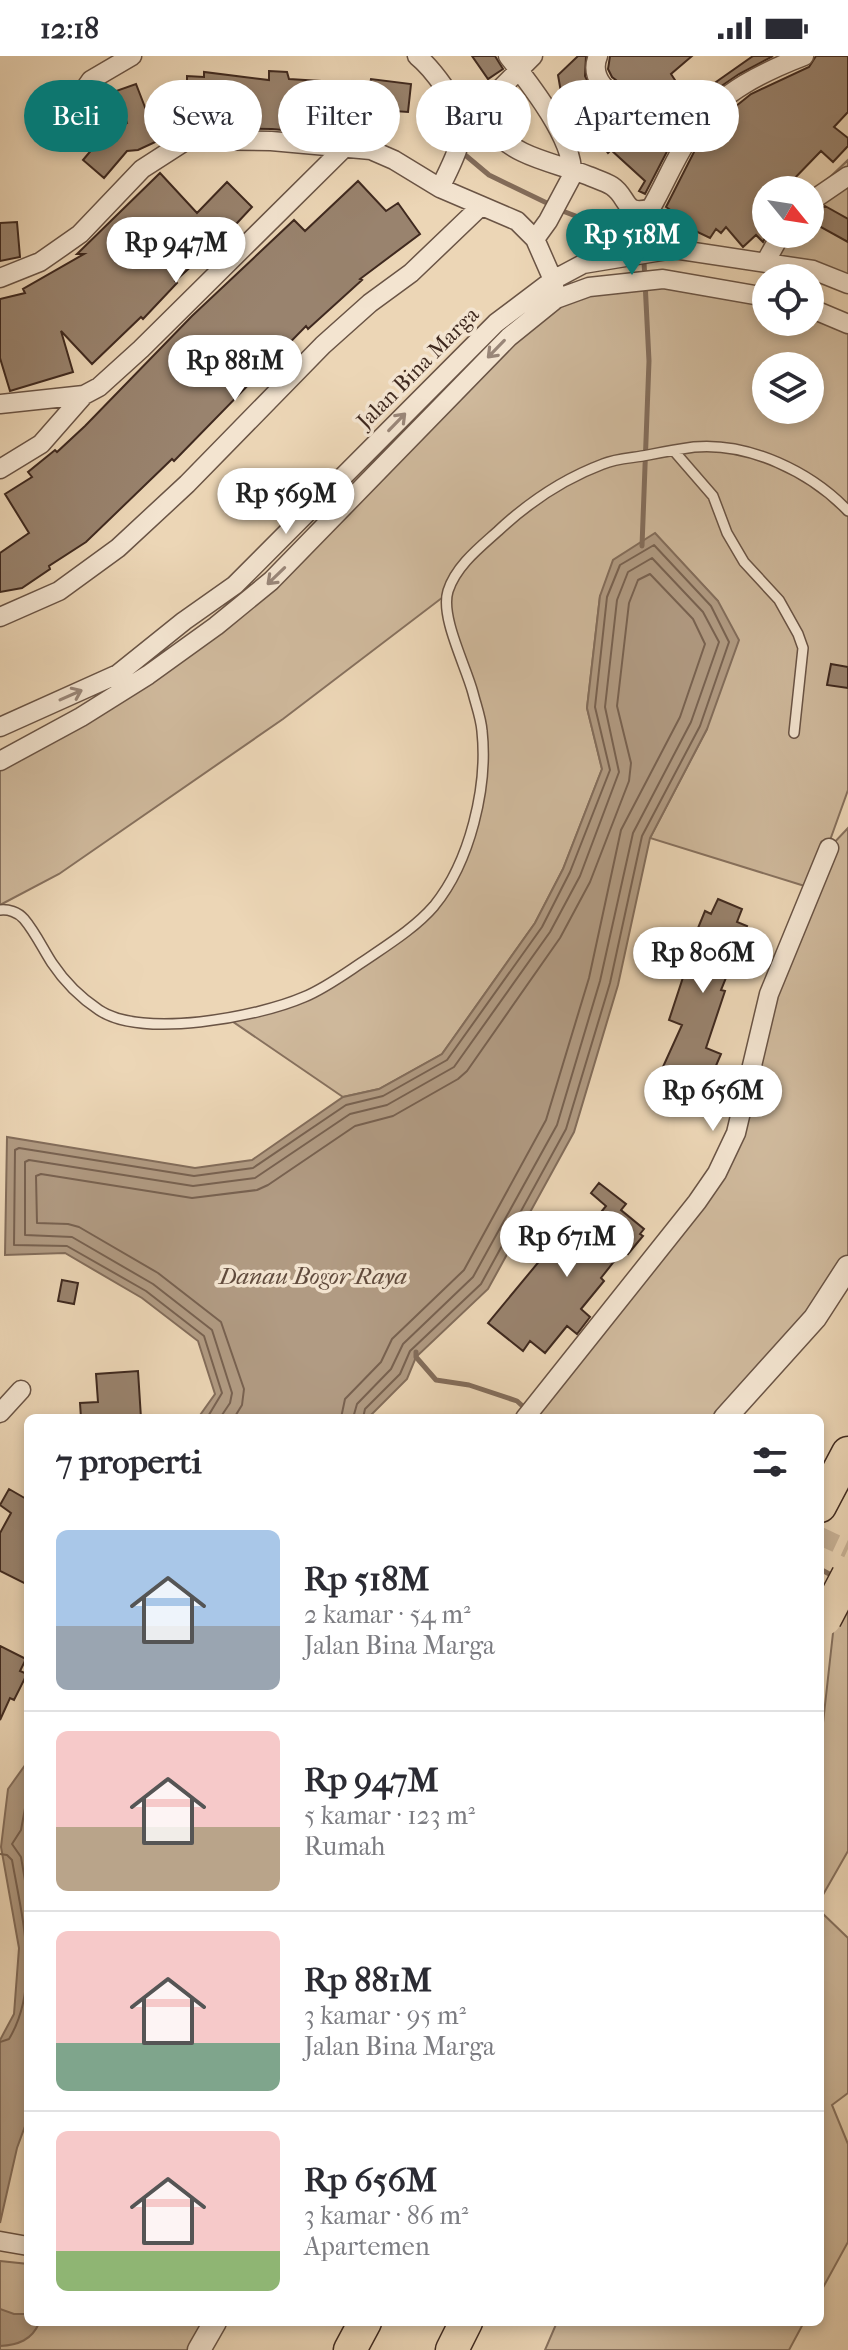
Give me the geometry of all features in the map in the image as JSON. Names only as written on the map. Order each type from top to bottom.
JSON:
[{"type":"highway","points":[[824,1499],[848,1453]]},
{"type":"highway","points":[[824,1622],[848,1575]]},
{"type":"highway","points":[[350,2350],[363,2326]]},
{"type":"highway","points":[[374,2350],[387,2326]]},
{"type":"highway","points":[[452,2350],[464,2326]]},
{"type":"highway","points":[[469,2350],[480,2326]]},
{"type":"street","points":[[91,80],[132,56]]},
{"type":"street","points":[[417,56],[427,64],[451,99],[462,123],[456,151],[440,188]]},
{"type":"street","points":[[533,56],[514,64],[490,99],[489,127],[504,144],[614,187],[629,208],[641,211],[651,208],[681,152]]},
{"type":"street","points":[[598,56],[595,71],[600,80]]},
{"type":"street","points":[[739,89],[804,56]]},
{"type":"street","points":[[514,64],[560,131],[566,143],[572,173],[548,221],[535,239]]},
{"type":"street","points":[[0,278],[40,262],[80,234],[142,169],[187,140],[278,142]]},
{"type":"street","points":[[0,469],[41,444],[84,395],[99,387],[141,349],[340,152]]},
{"type":"street","points":[[377,152],[440,188],[517,221],[535,239],[553,280],[556,299]]},
{"type":"street","points":[[824,192],[848,176]]},
{"type":"street","points":[[0,617],[59,591],[118,548],[187,484],[323,345],[370,303],[411,273],[481,206]]},
{"type":"street","points":[[766,261],[773,248]]},
{"type":"street","points":[[683,250],[683,283]]},
{"type":"street","name":"Jalan Bina Marga","points":[[0,727],[118,674],[235,585],[496,323],[553,280],[583,264],[683,250],[813,270],[848,284]]},
{"type":"street","name":"Jalan Bina Marga","points":[[0,761],[72,722],[148,675],[260,590],[509,337],[556,299],[589,287],[663,279],[752,295]]},
{"type":"street","points":[[824,314],[848,324]]},
{"type":"street","points":[[0,404],[84,395]]},
{"type":"street","points":[[528,1414],[717,1173],[736,1133],[769,994],[829,848]]},
{"type":"street","points":[[729,1414],[815,1318],[848,1267]]},
{"type":"street","points":[[0,1413],[21,1390]]},
{"type":"street","points":[[0,2241],[24,2245]]},
{"type":"street","points":[[199,2350],[213,2326]]},
{"type":"lane","points":[[0,910],[21,916],[54,966],[91,1004],[124,1022],[144,1024],[229,1019],[305,997],[392,942],[434,906],[459,862],[478,812],[483,768],[482,729],[467,668],[446,613],[447,593],[458,571],[472,555],[524,507],[558,485],[605,463],[694,447],[726,448],[760,456],[822,486],[848,511]]},
{"type":"lane","points":[[671,451],[713,496],[727,533],[744,562],[779,600],[798,634],[803,648],[794,733]]},
{"type":"shaded area","points":[[848,160],[848,285],[824,278],[824,264],[776,264],[766,261],[773,248],[824,248],[824,183]]},
{"type":"shaded area","points":[[663,279],[752,294],[752,336],[824,336],[824,314],[848,324],[848,790],[824,857],[848,828],[848,1266],[728,1414],[528,1414],[717,1173],[769,994],[811,888],[650,838],[707,729],[718,601],[655,534],[600,596],[587,708],[602,769],[563,869],[535,923],[442,1054],[379,1089],[343,1097],[229,1019],[305,997],[346,973],[433,906],[459,862],[478,812],[482,729],[446,613],[447,594],[283,719],[59,874],[0,905],[0,760],[216,626],[556,299]]},
{"type":"shaded area","points":[[837,1597],[848,1605],[848,1851],[824,1893],[824,1714]]},
{"type":"shaded area","points":[[824,1915],[848,1938],[848,2093],[832,2105],[848,2144],[848,2242],[824,2286]]},
{"type":"shaded area","points":[[0,2261],[24,2264],[24,2326],[205,2326],[190,2350],[0,2350]]},
{"type":"shaded area","points":[[555,2326],[802,2326],[789,2350],[545,2350]]},
{"type":"water","name":"Danau Bogor Raya","points":[[655,533],[718,601],[739,640],[707,729],[650,838],[618,985],[574,1132],[488,1289],[416,1357],[407,1379],[372,1414],[201,1414],[215,1394],[198,1341],[142,1298],[65,1253],[5,1255],[7,1137],[195,1168],[252,1160],[343,1097],[379,1089],[442,1054],[535,923],[563,869],[602,769],[587,708],[600,596],[613,560]]},
{"type":"water","points":[[24,1767],[24,2129],[0,2223],[0,2040],[14,2014],[19,1948],[1,1847],[8,1789]]},
{"type":"water","points":[[0,2309],[24,2314],[24,2326],[37,2326],[24,2340],[0,2346]]},
{"type":"building","points":[[472,56],[495,56],[503,69],[488,79]]},
{"type":"building","points":[[578,56],[586,56],[587,80],[559,80],[558,75]]},
{"type":"building","points":[[610,56],[692,56],[671,74],[675,80],[616,80],[608,69]]},
{"type":"building","points":[[753,56],[773,56],[730,80],[719,80]]},
{"type":"building","points":[[816,56],[848,56],[848,112],[834,127],[848,138],[848,146],[833,162],[821,151],[797,176],[752,176],[752,239],[743,247],[726,227],[721,233],[716,229],[710,238],[681,224],[679,228],[667,222],[672,211],[666,207],[694,152],[739,152],[739,104],[751,94],[809,67]]},
{"type":"building","points":[[269,71],[287,72],[289,79],[305,80],[278,80],[278,130],[262,129],[262,80],[187,80],[187,76],[204,77],[204,72],[269,80]]},
{"type":"building","points":[[400,83],[411,84],[408,112],[400,111]]},
{"type":"building","points":[[136,84],[144,105],[144,147],[128,151],[128,87]]},
{"type":"building","points":[[90,152],[126,152],[104,178],[83,160]]},
{"type":"building","points":[[613,152],[667,152],[645,194],[639,191],[645,181]]},
{"type":"building","points":[[160,173],[197,213],[227,182],[252,207],[175,281],[177,283],[143,319],[141,317],[92,364],[61,331],[73,372],[10,391],[0,358],[0,299],[25,293],[23,289],[84,254],[77,254]]},
{"type":"building","points":[[358,181],[386,211],[398,203],[420,234],[360,279],[308,329],[306,326],[174,461],[172,459],[86,542],[22,588],[0,592],[0,553],[29,533],[5,494],[32,477],[28,472],[55,450],[57,452],[85,426],[192,316],[294,220],[305,231]]},
{"type":"building","points":[[824,207],[848,219],[848,242],[824,229]]},
{"type":"building","points":[[17,222],[20,257],[0,261],[0,223]]},
{"type":"building","points":[[831,664],[848,667],[848,688],[827,685]]},
{"type":"building","points":[[718,899],[742,909],[737,922],[747,926],[721,990],[725,991],[706,1048],[721,1054],[709,1082],[721,1087],[713,1103],[696,1095],[701,1086],[662,1069],[682,1025],[669,1020],[690,956],[676,951],[685,929],[696,933],[705,911],[711,914]]},
{"type":"building","points":[[599,1183],[626,1204],[621,1210],[644,1229],[640,1234],[643,1236],[628,1254],[623,1250],[601,1278],[604,1281],[581,1309],[590,1317],[577,1334],[567,1326],[545,1353],[530,1341],[523,1351],[488,1323],[556,1241],[569,1252],[606,1206],[591,1193]]},
{"type":"building","points":[[62,1280],[78,1283],[74,1304],[58,1301]]},
{"type":"building","points":[[138,1371],[141,1414],[81,1414],[80,1403],[98,1402],[96,1374]]},
{"type":"building","points":[[9,1489],[24,1498],[24,1583],[0,1571],[0,1533],[11,1513],[0,1505]]},
{"type":"building","points":[[0,1646],[24,1658],[20,1671],[24,1673],[24,1680],[14,1700],[10,1698],[0,1720]]},
{"type":"waterway","points":[[464,152],[489,175],[551,205]]},
{"type":"waterway","points":[[560,210],[643,242],[649,361],[642,546]]},
{"type":"waterway","points":[[416,1352],[416,1357],[436,1380],[469,1385],[517,1401],[528,1411]]},
{"type":"waterway","points":[[824,1571],[833,1576]]},
{"type":"tunnel","points":[[824,1538],[848,1549]]}]
